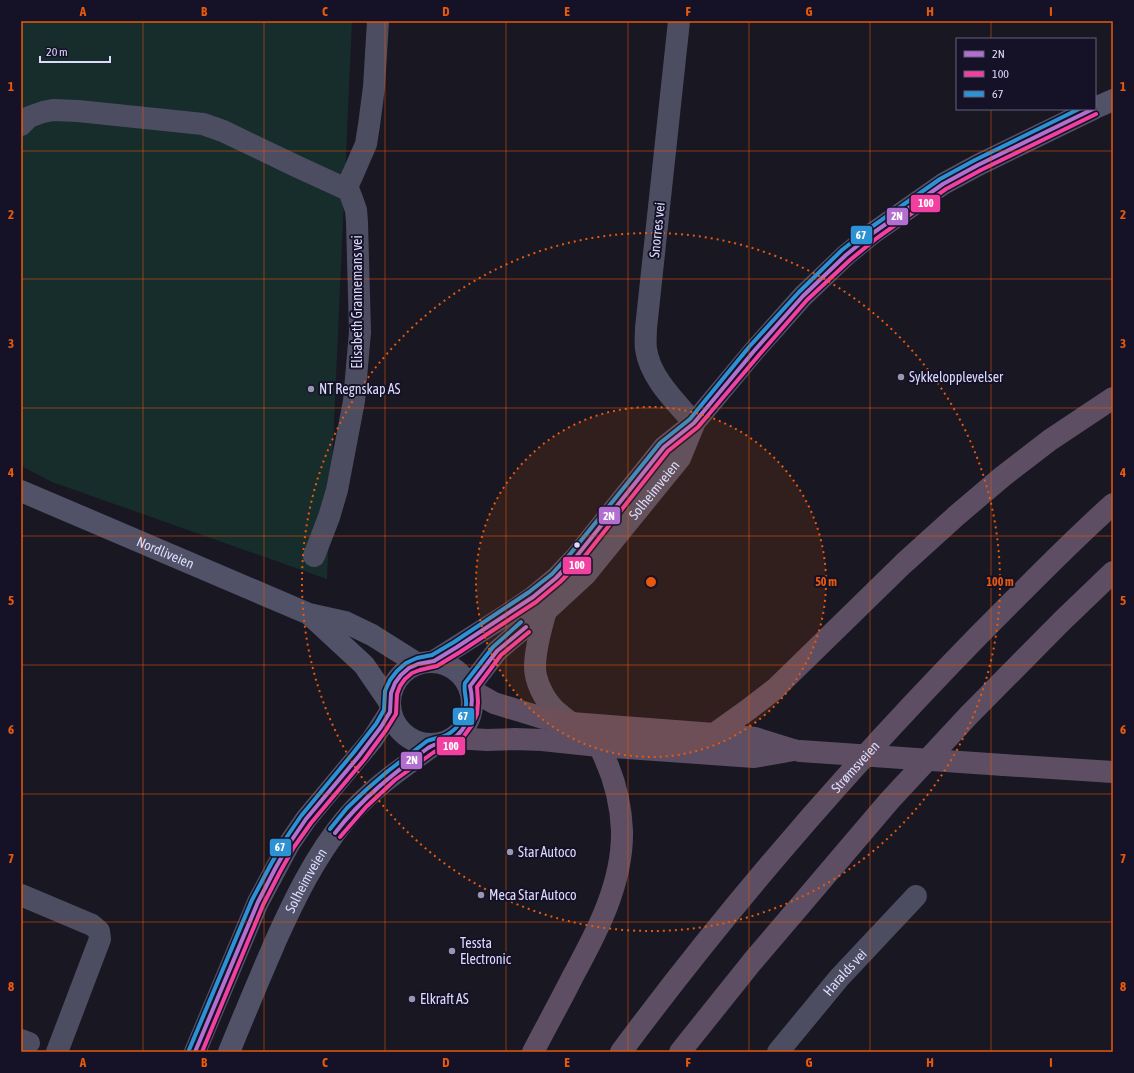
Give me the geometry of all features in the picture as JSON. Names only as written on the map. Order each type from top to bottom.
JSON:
[{"type":"highway","points":[[714,734],[774,689],[903,564],[1002,477],[1050,440],[1113,398]]},
{"type":"highway","name":"Strømsveien","points":[[620,1052],[713,933],[779,853],[848,776],[937,679],[1030,584],[1113,504]]},
{"type":"highway","points":[[680,1052],[752,962],[890,800],[969,715],[1113,572]]},
{"type":"highway","points":[[470,688],[494,703],[543,718],[570,723],[755,738],[797,750],[1113,772]]},
{"type":"highway","points":[[454,738],[488,740],[542,740],[599,746],[754,757],[797,750]]},
{"type":"highway","points":[[533,1052],[593,939],[606,909],[616,878],[622,831],[620,810],[616,787],[599,746]]},
{"type":"main road","name":"Solheimveien","points":[[1096,107],[1113,100]]},
{"type":"main road","name":"Solheimveien","points":[[426,662],[505,616],[533,597],[556,578],[576,557],[664,447],[694,423],[803,296],[846,255],[873,233],[943,184],[978,164],[1090,110]]},
{"type":"main road","name":"Solheimveien","points":[[470,688],[497,651],[546,611],[585,575],[680,458],[694,423]]},
{"type":"main road","name":"Nordliveien","points":[[21,491],[309,614],[345,622],[426,662],[443,663],[452,666],[465,678],[470,688]]},
{"type":"main road","points":[[546,611],[539,634],[535,667],[538,681],[544,695],[553,708],[570,723]]},
{"type":"main road","name":"Nordliveien","points":[[309,614],[364,665],[390,708],[394,723],[402,732],[422,744],[434,745]]},
{"type":"main road","points":[[195,1052],[258,902],[289,844],[306,819],[372,740],[390,708],[391,693],[395,683],[401,675],[409,668],[426,662]]},
{"type":"main road","points":[[434,745],[454,738],[464,728],[470,716],[473,703],[470,688]]},
{"type":"main road","name":"Solheimveien","points":[[228,1052],[285,920],[319,855],[344,821],[367,797],[397,772],[434,745]]},
{"type":"street","points":[[21,124],[29,117],[53,110],[78,111],[203,124],[223,131],[346,188],[354,174],[366,144],[374,87],[378,21]]},
{"type":"street","name":"Snorres vei","points":[[679,21],[646,328],[646,349],[649,364],[654,375],[694,423]]},
{"type":"street","name":"Elisabeth Grannemans vei","points":[[314,556],[329,517],[337,490],[354,401],[358,358],[360,332],[356,210],[349,191],[346,188]]},
{"type":"street","points":[[21,895],[92,925],[99,930],[100,939],[57,1052]]},
{"type":"street","name":"Haralds vei","points":[[778,1052],[839,978],[916,896]]},
{"type":"green space","points":[[21,21],[352,21],[327,579],[52,482],[21,466]]},
{"type":"transit line","name":"67","points":[[189,1050],[252,900],[270,866],[284,841],[301,816],[376,724],[384,710],[385,691],[390,680],[397,671],[406,663],[417,658],[432,655],[454,642],[529,592],[552,574],[571,553],[660,443],[690,419],[749,347],[799,292],[842,250],[870,228],[940,179],[975,160],[1077,110]]},
{"type":"transit line","name":"2N","points":[[195,1052],[258,902],[275,869],[289,844],[306,819],[359,756],[381,727],[390,712],[391,693],[395,683],[401,675],[409,668],[418,664],[434,661],[457,647],[533,597],[556,578],[576,557],[664,447],[694,423],[754,351],[803,296],[846,255],[873,233],[943,184],[978,165],[1091,110]]},
{"type":"transit line","name":"100","points":[[202,1052],[263,905],[280,872],[294,847],[311,823],[364,760],[386,730],[396,714],[397,694],[405,679],[412,673],[437,666],[460,652],[536,602],[560,582],[581,561],[668,451],[698,427],[807,300],[850,260],[877,238],[946,189],[981,170],[1096,114]]},
{"type":"transit line","name":"67","points":[[330,829],[347,808],[388,771],[427,741],[442,737],[452,732],[462,720],[464,715],[466,702],[464,688],[465,683],[493,647],[521,622]]},
{"type":"transit line","name":"2N","points":[[470,686],[497,651],[526,627]]},
{"type":"transit line","name":"100","points":[[340,837],[366,807],[395,780],[434,752],[451,746],[464,736],[472,725],[477,714],[477,687],[501,655],[529,632]]},
{"type":"transit line","name":"2N","points":[[335,833],[378,787],[403,767],[428,748],[450,740],[458,735],[470,714],[472,703],[470,686]]},
{"type":"place","name":"Sykkelopplevelser","points":[[901,377]]},
{"type":"place","name":"NT Regnskap AS","points":[[311,389]]},
{"type":"place","name":"Star Autoco","points":[[510,852]]},
{"type":"place","name":"Meca Star Autoco","points":[[481,895]]},
{"type":"place","name":"Tessta Electronic","points":[[452,951]]},
{"type":"place","name":"Elkraft AS","points":[[412,999]]}]
